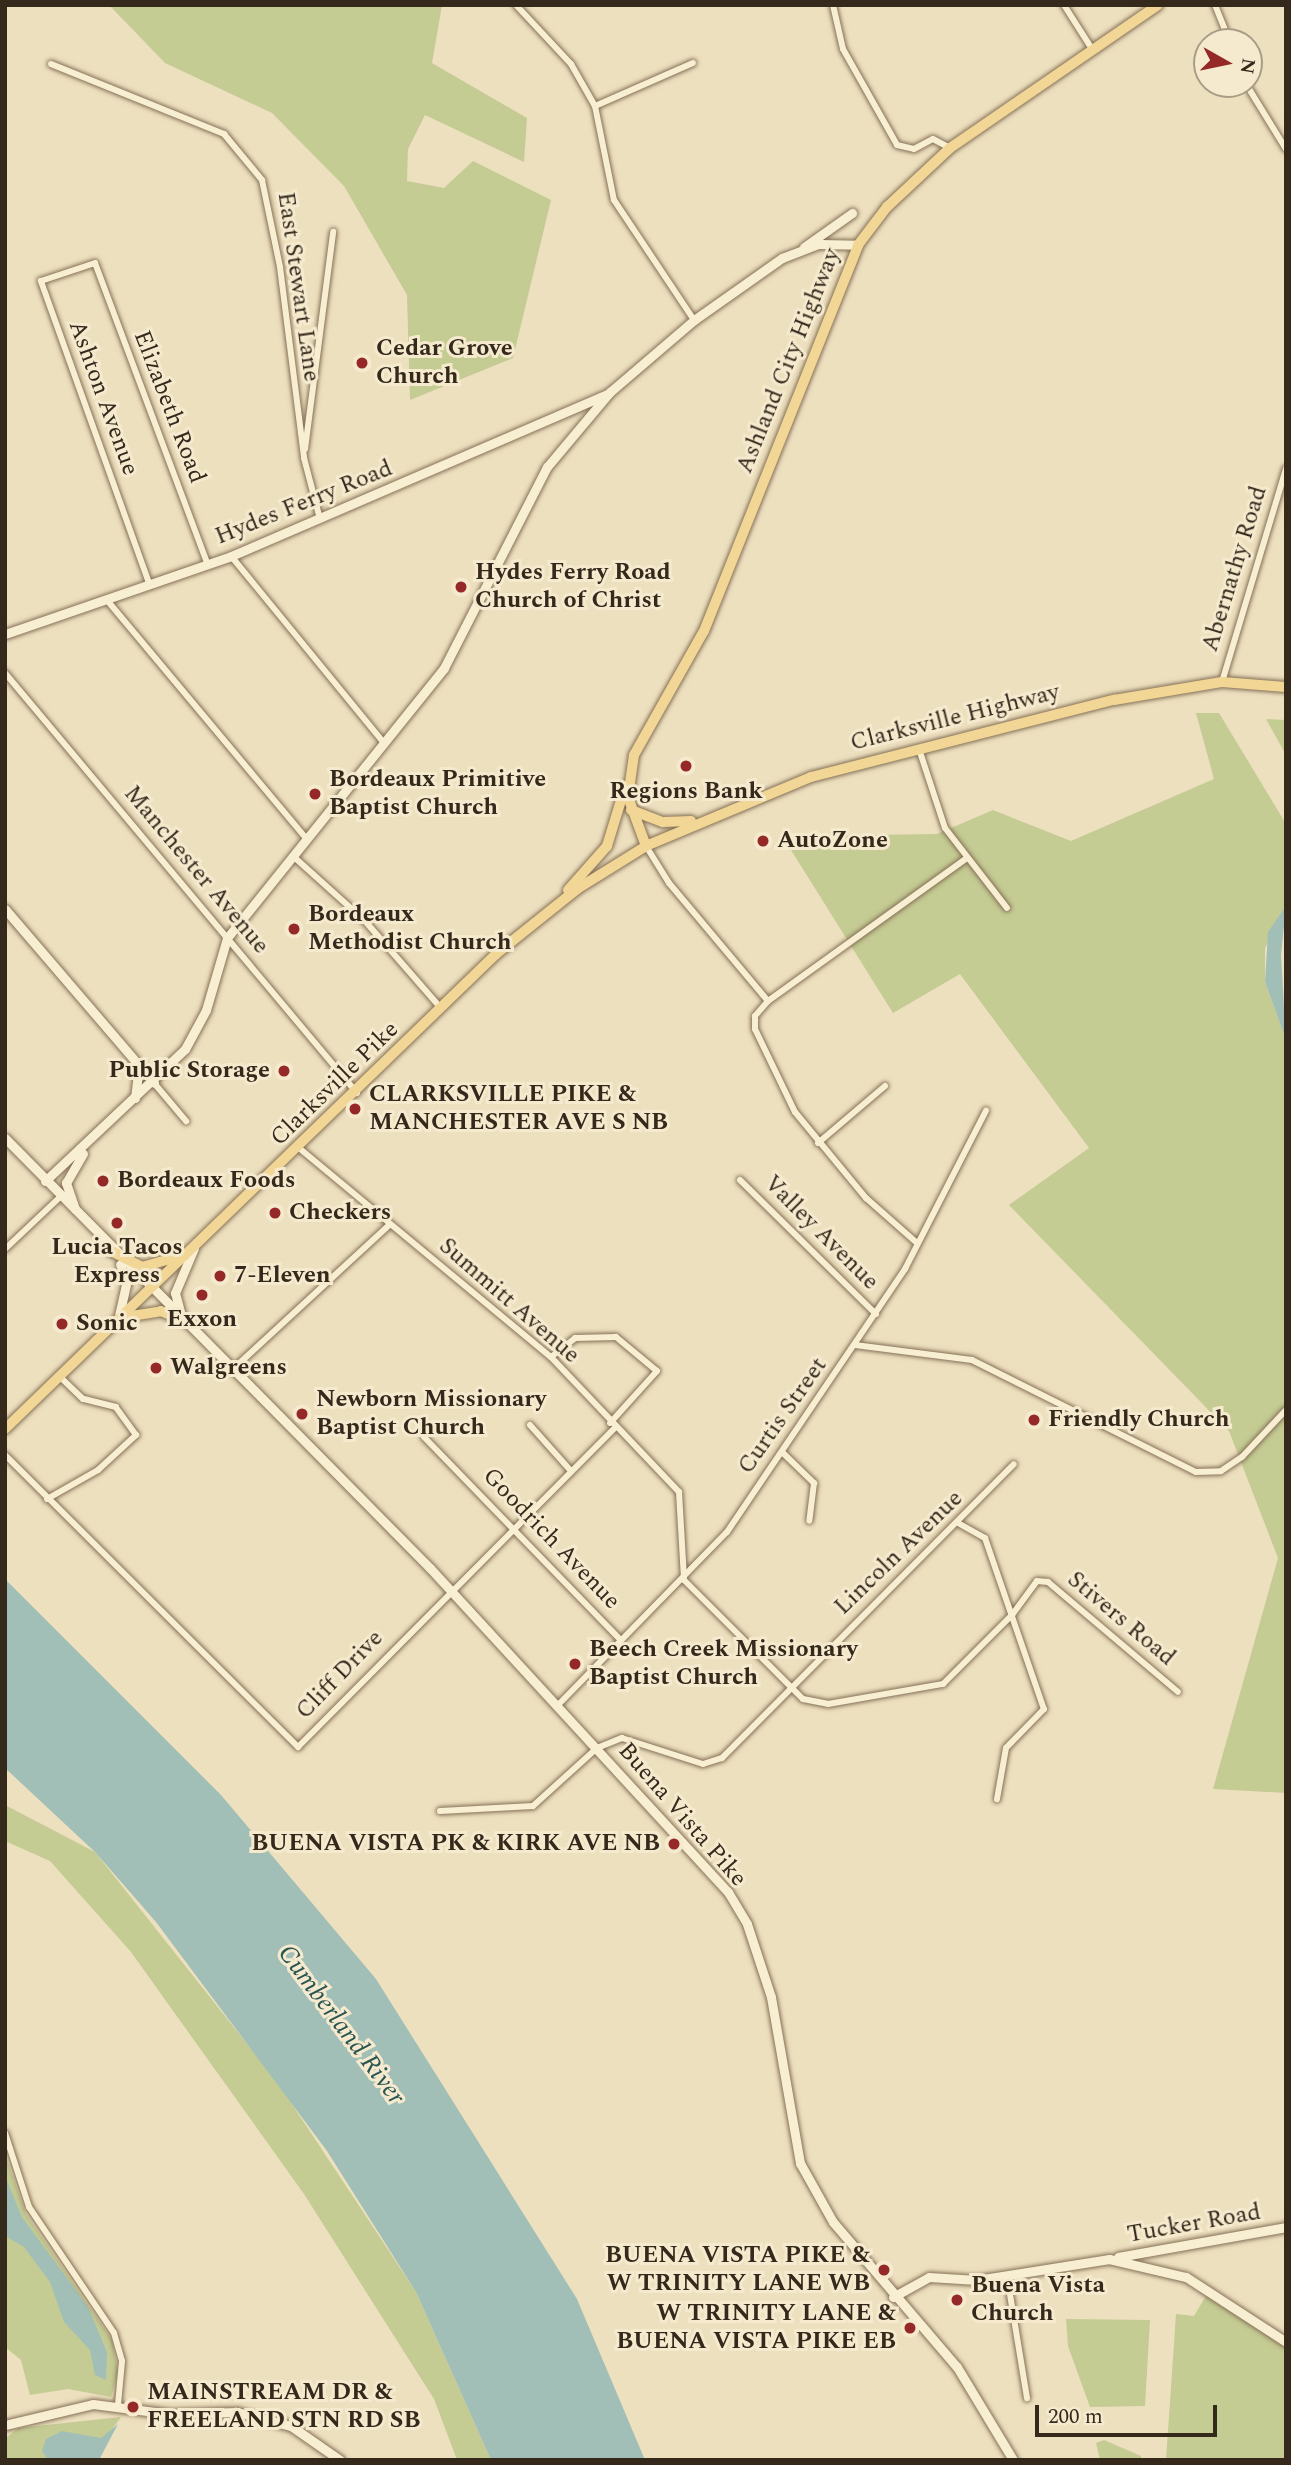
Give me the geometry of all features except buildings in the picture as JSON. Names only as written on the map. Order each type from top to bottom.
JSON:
[{"type":"main road","name":"Ashland City Highway","points":[[646,846],[631,810],[627,783],[634,755],[705,631],[858,245],[887,207],[950,148],[1158,5]]},
{"type":"main road","points":[[45,1181],[154,1083],[196,1031],[227,938],[386,744],[444,668],[547,467],[608,397],[694,320],[797,253],[852,213]]},
{"type":"main road","points":[[797,253],[819,244],[858,245]]},
{"type":"main road","name":"Hydes Ferry Road","points":[[5,634],[231,556],[608,397]]},
{"type":"main road","name":"Clarksville Highway","points":[[646,846],[695,821],[786,785],[1156,690],[1222,682],[1286,687]]},
{"type":"main road","points":[[552,908],[607,846],[627,783]]},
{"type":"main road","points":[[631,810],[663,822],[695,821]]},
{"type":"main road","name":"Clarksville Pike","points":[[5,1429],[442,1009],[552,908],[646,846]]},
{"type":"main road","points":[[5,909],[154,1083]]},
{"type":"main road","points":[[134,1101],[138,1065]]},
{"type":"main road","name":"Buena Vista Pike","points":[[5,1138],[111,1251],[451,1591],[559,1704],[728,1892],[747,1924],[771,1997],[800,2163],[833,2222],[893,2297],[957,2367],[1013,2460]]},
{"type":"main road","points":[[79,1218],[66,1181],[90,1143]]},
{"type":"main road","points":[[111,1251],[131,1264],[153,1266],[195,1246]]},
{"type":"main road","points":[[183,1321],[175,1293],[195,1246]]},
{"type":"main road","points":[[111,1251],[127,1280],[118,1320],[154,1311],[183,1321]]},
{"type":"main road","name":"Tucker Road","points":[[1109,2259],[1286,2227]]},
{"type":"main road","points":[[893,2297],[929,2277],[1007,2276],[1109,2259],[1186,2277],[1286,2342]]},
{"type":"main road","points":[[5,2425],[53,2409],[118,2405],[170,2414],[265,2417],[305,2433],[340,2460]]},
{"type":"street","points":[[516,5],[553,39],[595,106],[614,200],[694,320]]},
{"type":"street","points":[[833,5],[843,49],[897,145],[914,149],[933,139],[950,148]]},
{"type":"street","points":[[1064,5],[1092,49]]},
{"type":"street","points":[[1215,5],[1224,28]]},
{"type":"street","points":[[595,106],[693,62]]},
{"type":"street","name":"East Stewart Lane","points":[[51,64],[224,134],[252,164],[274,230],[304,458],[320,519]]},
{"type":"street","points":[[1255,98],[1286,149]]},
{"type":"street","points":[[304,458],[333,232]]},
{"type":"street","name":"Elizabeth Road","points":[[96,264],[207,563]]},
{"type":"street","name":"Ashton Avenue","points":[[96,264],[41,281],[149,583]]},
{"type":"street","name":"Abernathy Road","points":[[1222,682],[1286,468]]},
{"type":"street","points":[[231,556],[386,744]]},
{"type":"street","points":[[106,599],[307,839]]},
{"type":"street","name":"Manchester Avenue","points":[[5,673],[357,1093]]},
{"type":"street","points":[[919,749],[930,799],[967,858],[1007,908]]},
{"type":"street","points":[[646,846],[669,883],[768,1000]]},
{"type":"street","points":[[294,857],[365,921],[442,1009]]},
{"type":"street","points":[[917,1243],[818,1143],[755,1028],[755,1016],[768,1000],[967,858]]},
{"type":"street","points":[[154,1083],[186,1121]]},
{"type":"street","points":[[818,1143],[885,1086]]},
{"type":"street","name":"Curtis Street","points":[[559,1704],[620,1639],[684,1580],[782,1452],[876,1314],[917,1243],[986,1111]]},
{"type":"street","name":"Summitt Avenue","points":[[299,1148],[551,1357],[613,1426],[679,1492],[684,1580]]},
{"type":"street","name":"Valley Avenue","points":[[740,1180],[876,1314]]},
{"type":"street","points":[[5,1249],[59,1198]]},
{"type":"street","points":[[232,1370],[390,1224]]},
{"type":"street","name":"Cliff Drive","points":[[5,1455],[298,1747],[571,1471],[613,1426],[657,1371],[616,1337],[570,1341],[551,1357]]},
{"type":"street","points":[[855,1345],[972,1360],[1196,1472],[1221,1471],[1242,1458],[1286,1410]]},
{"type":"street","points":[[47,1499],[98,1470],[136,1434],[116,1407],[79,1397],[59,1376]]},
{"type":"street","points":[[530,1425],[571,1471]]},
{"type":"street","name":"Goodrich Avenue","points":[[424,1437],[620,1639]]},
{"type":"street","points":[[782,1452],[814,1483],[810,1521]]},
{"type":"street","name":"Lincoln Avenue","points":[[597,1748],[622,1738],[703,1764],[722,1758],[1014,1464]]},
{"type":"street","points":[[958,1522],[985,1538],[1044,1709],[1003,1755],[997,1799]]},
{"type":"street","points":[[684,1580],[792,1685],[803,1699],[828,1704],[933,1688],[1012,1615]]},
{"type":"street","name":"Stivers Road","points":[[1012,1615],[1037,1581],[1048,1582],[1178,1692]]},
{"type":"street","points":[[440,1811],[533,1807],[597,1748]]},
{"type":"street","points":[[5,2133],[29,2207],[114,2333],[122,2361],[118,2405]]},
{"type":"street","points":[[1007,2276],[1027,2398]]},
{"type":"green space","points":[[109,5],[442,5],[432,63],[527,118],[524,162],[425,115],[408,149],[407,181],[444,188],[473,161],[551,200],[513,358],[410,400],[407,295],[344,186],[272,113],[165,63]]},
{"type":"green space","points":[[1196,713],[1219,713],[1286,824],[1286,906],[1265,948],[1265,982],[1286,1040],[1286,1793],[1213,1789],[1278,1558],[1229,1431],[1009,1205],[1089,1148],[960,974],[893,1013],[791,850],[800,836],[937,834],[993,810],[1071,841],[1214,779]]},
{"type":"green space","points":[[1266,719],[1286,720],[1286,755]]},
{"type":"green space","points":[[5,1805],[95,1852],[278,2083],[416,2292],[491,2460],[457,2460],[434,2399],[304,2194],[131,1952],[50,1861],[5,1841]]},
{"type":"green space","points":[[5,2154],[26,2214],[112,2340],[118,2373],[111,2397],[68,2389],[30,2395],[21,2360],[5,2347]]},
{"type":"green space","points":[[1210,2289],[1286,2342],[1286,2460],[1166,2460],[1176,2314],[1194,2316]]},
{"type":"green space","points":[[1066,2319],[1150,2320],[1145,2406],[1090,2407],[1068,2346]]},
{"type":"green space","points":[[121,2417],[90,2460],[5,2460],[5,2439],[18,2428]]},
{"type":"green space","points":[[1104,2440],[1141,2456],[1141,2460],[1100,2460],[1096,2443]]},
{"type":"water","points":[[1286,906],[1281,955],[1286,1040],[1265,982],[1268,932]]},
{"type":"water","name":"Cumberland River","points":[[5,1579],[221,1795],[376,1979],[577,2299],[645,2460],[491,2460],[416,2292],[327,2151],[156,1922],[95,1852],[5,1768]]},
{"type":"water","points":[[5,2176],[22,2217],[88,2307],[107,2352],[106,2380],[95,2375],[90,2350],[64,2322],[50,2282],[24,2247],[5,2236]]},
{"type":"water","points":[[118,2424],[99,2460],[48,2460],[42,2451],[46,2439],[62,2431],[101,2438]]},
{"type":"place","name":"Cedar Grove Church","points":[[362,363]]},
{"type":"place","name":"Hydes Ferry Road Church of Christ","points":[[461,587]]},
{"type":"place","name":"Regions Bank","points":[[686,766]]},
{"type":"place","name":"Bordeaux Primitive Baptist Church","points":[[315,794]]},
{"type":"place","name":"AutoZone","points":[[763,841]]},
{"type":"place","name":"Bordeaux Methodist Church","points":[[294,929]]},
{"type":"place","name":"Public Storage","points":[[284,1071]]},
{"type":"place","name":"CLARKSVILLE PIKE & MANCHESTER AVE S NB","points":[[355,1109]]},
{"type":"place","name":"Bordeaux Foods","points":[[103,1181]]},
{"type":"place","name":"Checkers","points":[[275,1213]]},
{"type":"place","name":"Lucia Tacos Express","points":[[117,1223]]},
{"type":"place","name":"7-Eleven","points":[[220,1276]]},
{"type":"place","name":"Exxon","points":[[202,1295]]},
{"type":"place","name":"Sonic","points":[[62,1324]]},
{"type":"place","name":"Walgreens","points":[[156,1368]]},
{"type":"place","name":"Newborn Missionary Baptist Church","points":[[302,1414]]},
{"type":"place","name":"Friendly Church","points":[[1034,1420]]},
{"type":"place","name":"Beech Creek Missionary Baptist Church","points":[[575,1664]]},
{"type":"place","name":"BUENA VISTA PK & KIRK AVE NB","points":[[674,1844]]},
{"type":"place","name":"BUENA VISTA PIKE & W TRINITY LANE WB","points":[[884,2270]]},
{"type":"place","name":"Buena Vista Church","points":[[957,2300]]},
{"type":"place","name":"W TRINITY LANE & BUENA VISTA PIKE EB","points":[[910,2328]]},
{"type":"place","name":"MAINSTREAM DR & FREELAND STN RD SB","points":[[133,2407]]}]
